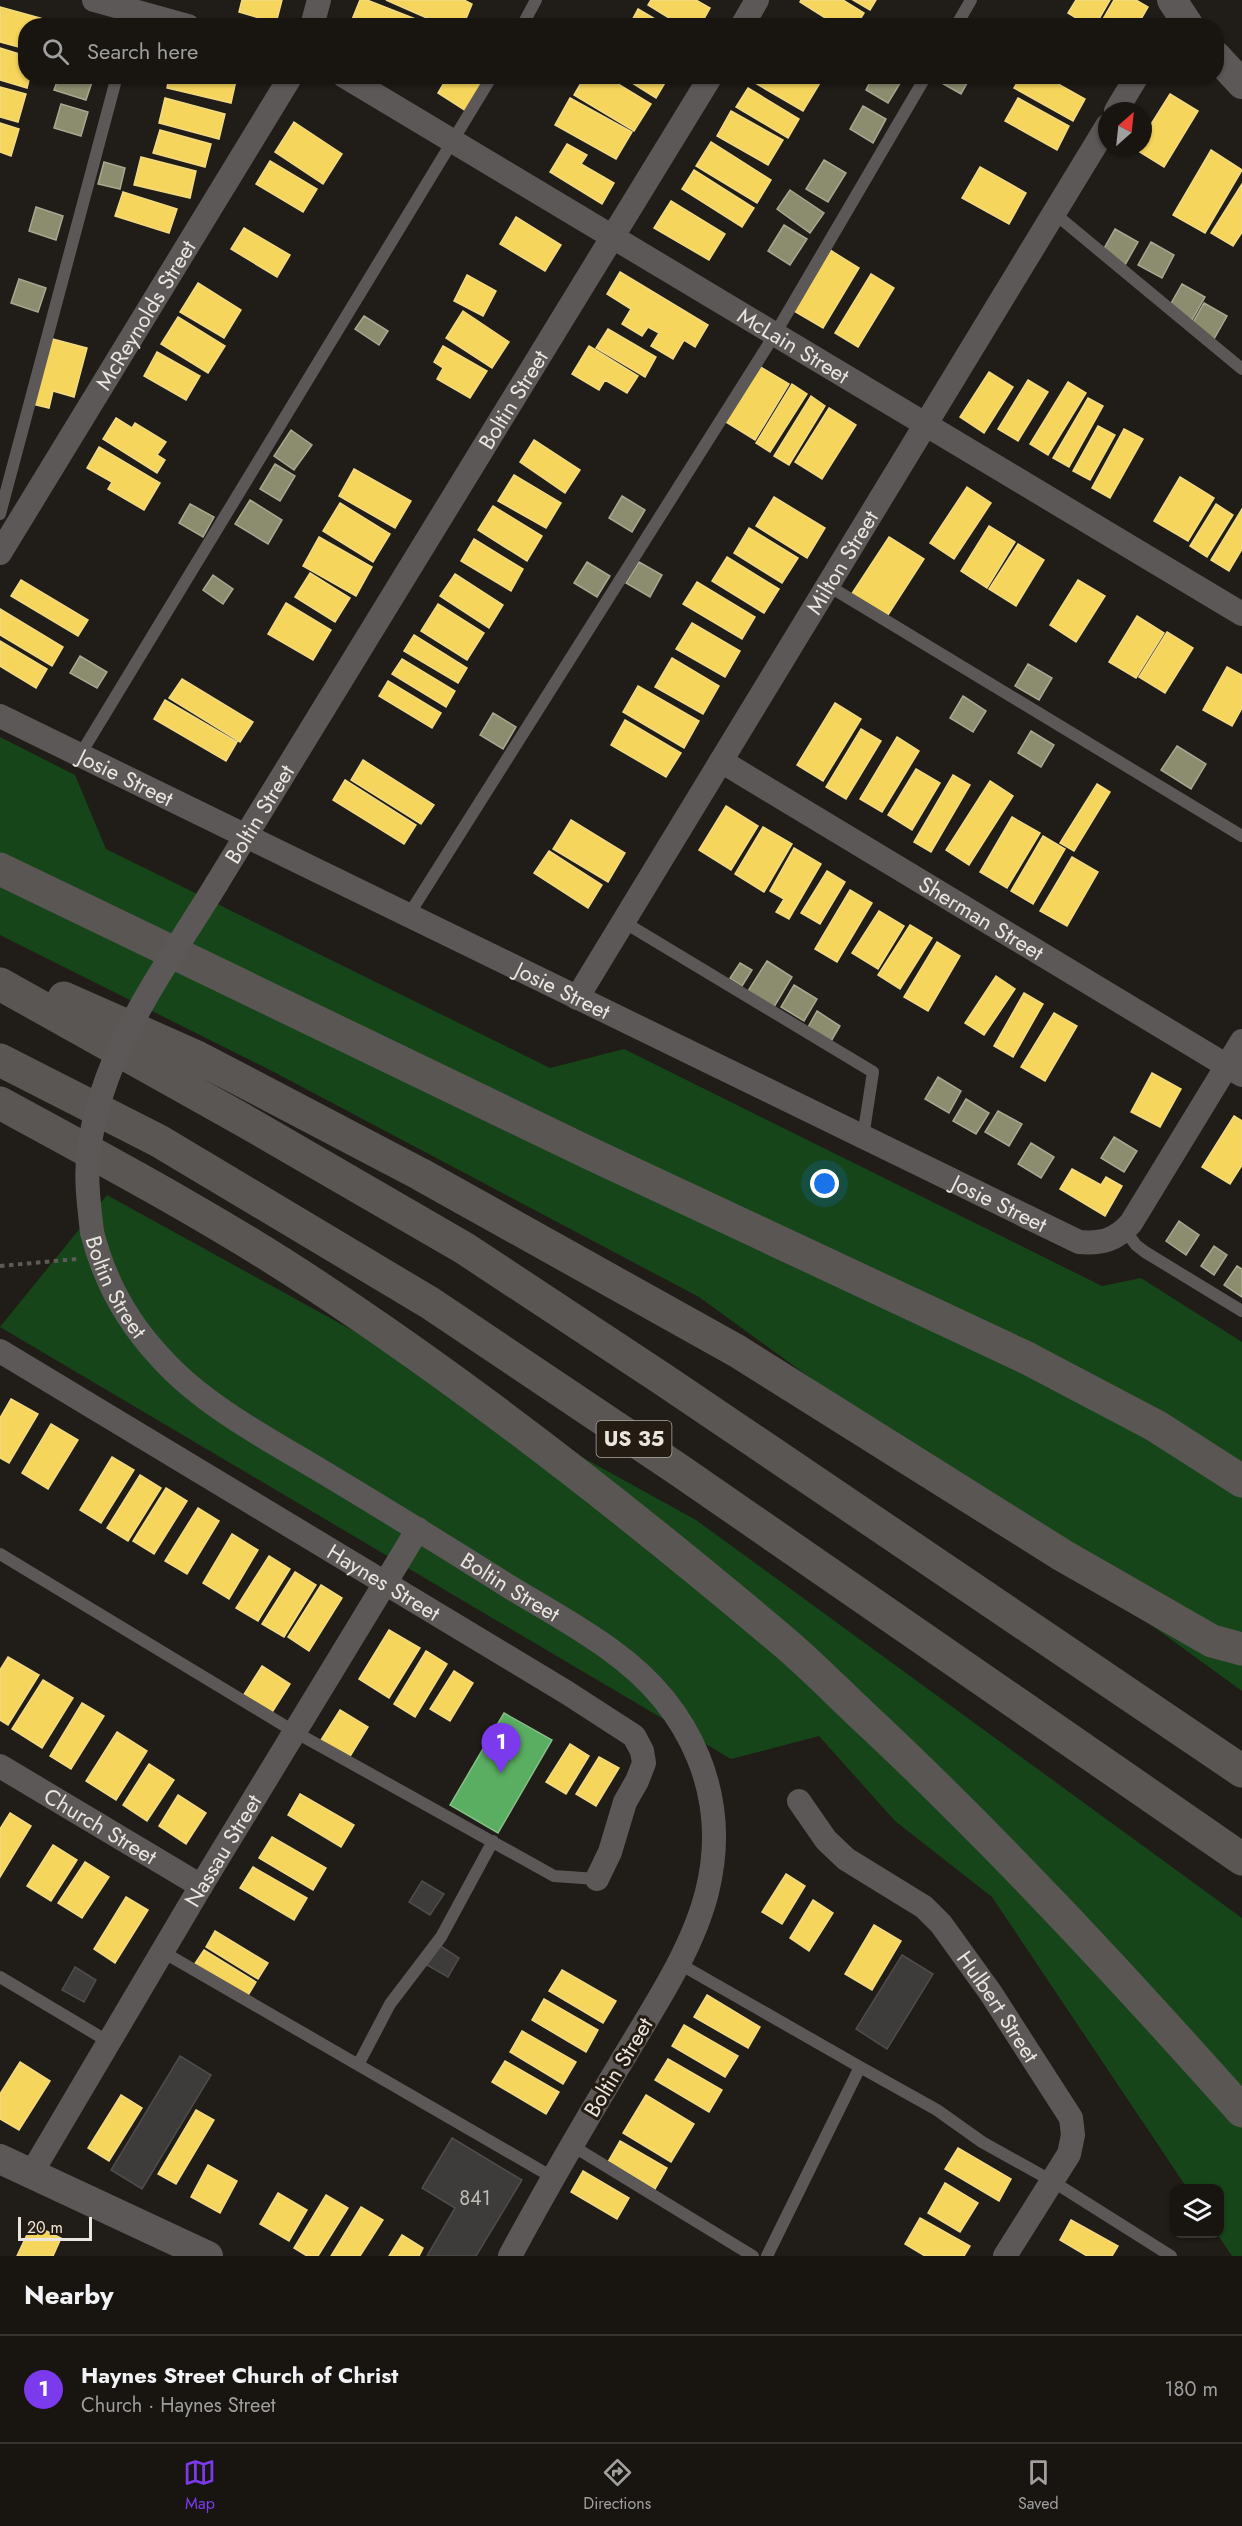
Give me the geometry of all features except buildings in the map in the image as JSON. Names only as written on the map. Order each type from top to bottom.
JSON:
[{"type":"highway","points":[[0,869],[589,1153],[1027,1358],[1156,1426],[1242,1481]]},
{"type":"highway","points":[[0,970],[197,1057],[420,1174],[737,1351],[1062,1556],[1212,1641],[1242,1649]]},
{"type":"highway","name":"US 35","points":[[0,984],[464,1248],[664,1380],[1242,1771]]},
{"type":"highway","name":"US 35","points":[[0,1060],[159,1141],[430,1303],[680,1470],[1242,1859]]},
{"type":"highway","points":[[0,1103],[162,1192],[314,1284],[463,1388],[605,1496],[787,1645],[936,1785],[1106,1959],[1242,2110]]},
{"type":"street","points":[[94,0],[157,18]]},
{"type":"street","points":[[314,18],[319,0]]},
{"type":"street","points":[[747,18],[757,0]]},
{"type":"street","points":[[1224,65],[1242,84]]},
{"type":"street","name":"McReynolds Street","points":[[0,553],[286,84]]},
{"type":"street","name":"McLain Street","points":[[358,84],[1242,614]]},
{"type":"street","name":"Boltin Street","points":[[510,2256],[552,2177],[663,1992],[693,1931],[707,1894],[714,1860],[714,1820],[708,1782],[696,1747],[674,1713],[646,1680],[613,1651],[418,1529],[250,1429],[198,1391],[163,1361],[137,1331],[114,1293],[98,1257],[87,1192],[88,1152],[95,1112],[105,1080],[120,1044],[140,1008],[706,84]]},
{"type":"street","points":[[1121,102],[1132,84]]},
{"type":"street","name":"Milton Street","points":[[577,998],[1098,141]]},
{"type":"street","name":"Josie Street","points":[[0,716],[1079,1242],[1097,1244],[1115,1238],[1125,1230]]},
{"type":"street","name":"Sherman Street","points":[[720,761],[1235,1070]]},
{"type":"street","points":[[1125,1230],[1235,1070],[1242,1041]]},
{"type":"street","name":"Haynes Street","points":[[0,1351],[385,1582],[634,1736],[642,1751],[644,1762],[637,1781],[625,1802],[610,1852],[597,1879]]},
{"type":"street","name":"Nassau Street","points":[[31,2174],[201,1887],[418,1529]]},
{"type":"street","name":"Church Street","points":[[0,1766],[201,1887]]},
{"type":"street","name":"Hulbert Street","points":[[799,1800],[826,1840],[846,1859],[924,1907],[941,1923],[990,1992],[1071,2118],[1073,2135],[1069,2154],[1005,2256]]},
{"type":"street","points":[[0,2159],[207,2256]]},
{"type":"lane","points":[[526,18],[536,0]]},
{"type":"lane","points":[[961,18],[971,0]]},
{"type":"lane","points":[[0,514],[115,84]]},
{"type":"lane","points":[[80,755],[487,84]]},
{"type":"lane","points":[[408,916],[775,334],[921,84]]},
{"type":"lane","points":[[1054,213],[1242,369]]},
{"type":"lane","points":[[827,585],[1242,836]]},
{"type":"lane","points":[[622,921],[873,1072],[863,1137]]},
{"type":"lane","points":[[1125,1230],[1136,1245],[1145,1252],[1242,1311]]},
{"type":"lane","points":[[0,1554],[295,1732],[554,1876],[597,1879]]},
{"type":"lane","points":[[358,2065],[390,2004],[441,1937],[493,1841]]},
{"type":"lane","points":[[163,1952],[552,2177]]},
{"type":"lane","points":[[678,1963],[937,2110],[982,2142],[1052,2181],[1171,2256]]},
{"type":"lane","points":[[0,1977],[109,2042]]},
{"type":"lane","points":[[766,2256],[860,2067]]},
{"type":"lane","points":[[571,2145],[753,2256]]},
{"type":"path","points":[[0,1266],[98,1257]]},
{"type":"green space","points":[[0,737],[75,775],[106,849],[550,1068],[624,1049],[1102,1286],[1141,1278],[1242,1342],[1242,1691],[699,1297],[272,1071],[0,935]]},
{"type":"green space","points":[[107,1195],[696,1520],[1242,1918],[1242,2256],[1232,2256],[1220,2238],[1224,2238],[1224,2184],[1184,2184],[992,1897],[895,1821],[819,1736],[731,1759],[0,1327]]},
{"type":"place","name":"Haynes Street Church of Christ","points":[[501,1773]]}]
